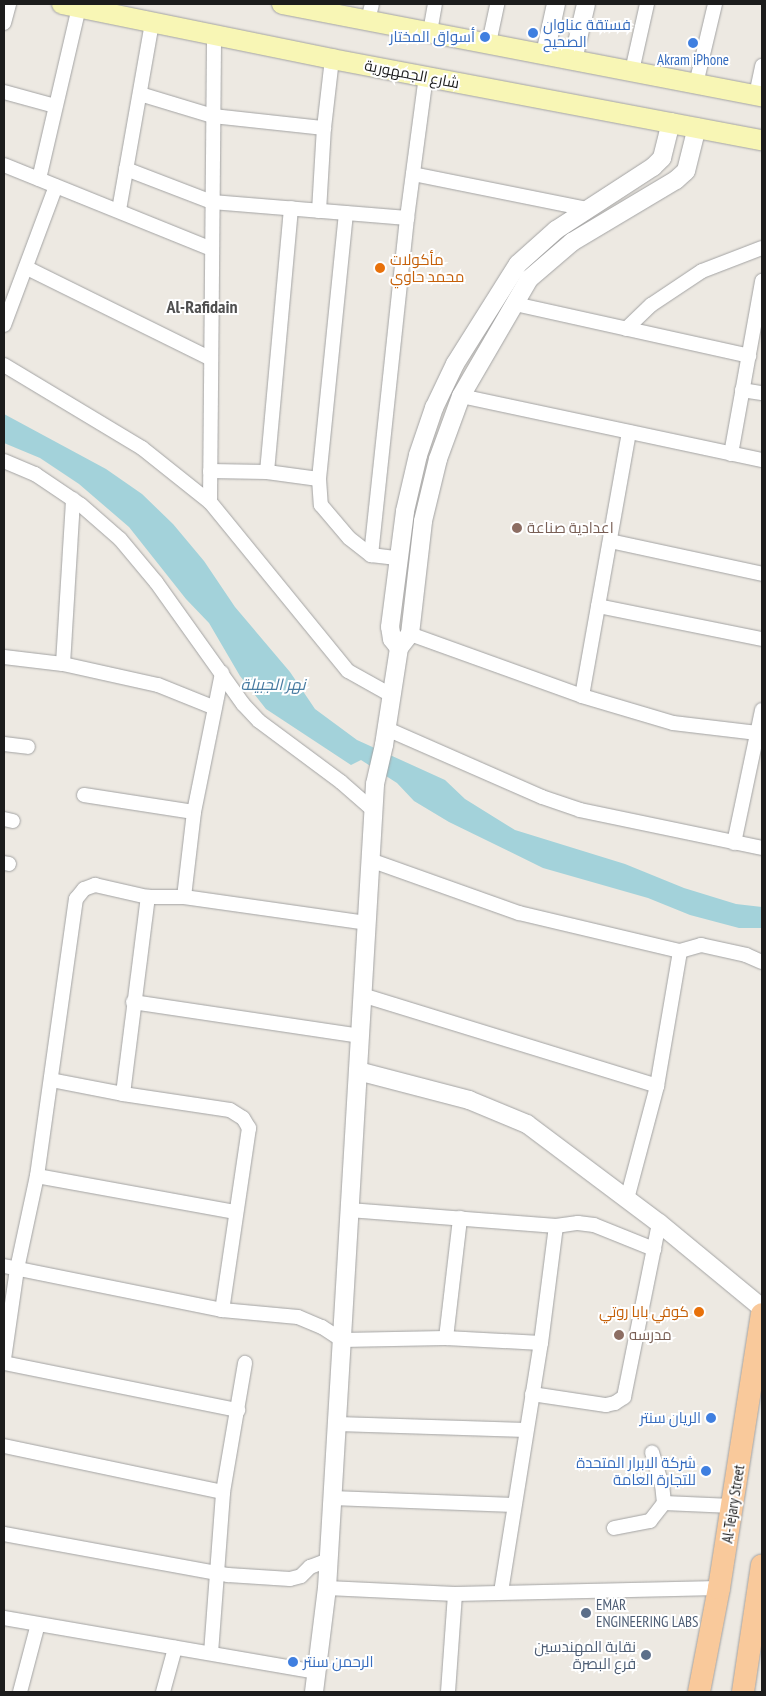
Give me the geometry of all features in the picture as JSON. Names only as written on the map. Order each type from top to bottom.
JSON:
[{"type":"main road","points":[[282,4],[370,12],[430,32],[759,96]]},
{"type":"main road","name":"شارع الجمهورية","points":[[70,6],[332,59],[762,140]]},
{"type":"main road","name":"Al-Tejary Street","points":[[699,1692],[719,1588],[762,1314]]},
{"type":"main road","points":[[743,1692],[760,1589],[762,1565]]},
{"type":"street","points":[[4,23],[9,4]]},
{"type":"street","points":[[430,32],[436,4]]},
{"type":"street","points":[[489,43],[497,4]]},
{"type":"street","points":[[544,54],[556,4]]},
{"type":"street","points":[[573,60],[586,4]]},
{"type":"street","points":[[632,71],[647,4]]},
{"type":"street","points":[[696,84],[715,4]]},
{"type":"street","points":[[39,178],[56,106],[70,6]]},
{"type":"street","points":[[119,210],[152,22]]},
{"type":"street","points":[[210,502],[214,34]]},
{"type":"street","points":[[320,211],[324,128],[332,59]]},
{"type":"street","points":[[759,96],[762,66]]},
{"type":"street","points":[[371,555],[407,218],[426,76]]},
{"type":"street","points":[[4,92],[56,106]]},
{"type":"street","points":[[140,94],[213,116],[324,128]]},
{"type":"street","points":[[399,648],[392,638],[390,627],[404,511],[418,455],[434,408],[455,364],[518,264],[556,230],[586,209],[642,176],[662,158],[671,122]]},
{"type":"street","points":[[314,1692],[327,1588],[375,784],[386,737],[399,648],[410,634],[423,521],[438,459],[461,396],[529,279],[548,260],[594,228],[662,189],[686,171],[697,127]]},
{"type":"street","points":[[4,165],[212,249]]},
{"type":"street","points":[[126,169],[212,202],[407,218]]},
{"type":"street","points":[[413,174],[586,209]]},
{"type":"street","points":[[4,325],[27,268],[56,186]]},
{"type":"street","points":[[623,186],[637,204]]},
{"type":"street","points":[[267,472],[291,208]]},
{"type":"street","points":[[346,213],[319,479],[321,505],[349,538],[371,555],[397,558]]},
{"type":"street","points":[[626,329],[651,305],[702,271],[762,248]]},
{"type":"street","points":[[27,268],[211,359]]},
{"type":"street","points":[[731,454],[762,280]]},
{"type":"street","points":[[515,304],[748,356]]},
{"type":"street","points":[[4,365],[142,448],[210,502],[348,670],[393,696]]},
{"type":"street","points":[[742,390],[762,394]]},
{"type":"street","points":[[461,396],[762,460]]},
{"type":"street","points":[[582,696],[629,432]]},
{"type":"street","points":[[4,461],[35,474],[72,499],[120,539],[222,672],[243,704],[259,721],[341,782],[373,810]]},
{"type":"street","points":[[210,471],[267,472],[319,479]]},
{"type":"street","points":[[64,664],[72,499]]},
{"type":"street","points":[[610,541],[762,574]]},
{"type":"street","points":[[598,606],[762,639]]},
{"type":"street","points":[[390,627],[582,696],[673,722],[757,733]]},
{"type":"street","points":[[4,657],[64,664],[158,685],[215,708]]},
{"type":"street","points":[[184,897],[194,812],[222,672]]},
{"type":"street","points":[[734,843],[762,710]]},
{"type":"street","points":[[386,737],[542,797],[620,820],[762,848]]},
{"type":"street","points":[[4,744],[28,747]]},
{"type":"street","points":[[84,795],[194,812]]},
{"type":"street","points":[[370,860],[519,913],[680,951],[701,945],[746,955],[762,962]]},
{"type":"street","points":[[4,1359],[10,1268],[37,1176],[76,899],[84,889],[95,885],[148,898],[184,897],[366,922]]},
{"type":"street","points":[[123,1094],[133,1002],[148,898]]},
{"type":"street","points":[[627,1199],[657,1086],[680,951]]},
{"type":"street","points":[[362,995],[657,1086]]},
{"type":"street","points":[[133,1002],[360,1036]]},
{"type":"street","points":[[358,1071],[470,1100],[527,1124],[660,1223],[762,1308]]},
{"type":"street","points":[[51,1080],[123,1094],[230,1110],[243,1118],[249,1128],[222,1310]]},
{"type":"street","points":[[37,1176],[236,1212]]},
{"type":"street","points":[[349,1210],[556,1226],[578,1223],[594,1225],[654,1249]]},
{"type":"street","points":[[446,1338],[460,1218]]},
{"type":"street","points":[[532,1394],[606,1405],[615,1403],[624,1397],[660,1223]]},
{"type":"street","points":[[502,1592],[514,1505],[541,1343],[556,1226]]},
{"type":"street","points":[[10,1268],[222,1310],[298,1318],[322,1327],[342,1340],[446,1338],[541,1343]]},
{"type":"street","points":[[4,1363],[238,1410]]},
{"type":"street","points":[[211,1653],[223,1492],[245,1363]]},
{"type":"street","points":[[336,1424],[526,1430]]},
{"type":"street","points":[[4,1446],[223,1492]]},
{"type":"street","points":[[614,1528],[650,1521],[664,1503],[662,1485],[652,1453]]},
{"type":"street","points":[[332,1498],[514,1505]]},
{"type":"street","points":[[664,1503],[732,1506]]},
{"type":"street","points":[[4,1534],[216,1573],[290,1579],[301,1576],[310,1568],[328,1560]]},
{"type":"street","points":[[327,1588],[455,1594],[719,1588]]},
{"type":"street","points":[[448,1692],[455,1594]]},
{"type":"street","points":[[4,1618],[318,1672]]},
{"type":"street","points":[[20,1692],[38,1624]]},
{"type":"street","points":[[163,1692],[175,1648]]},
{"type":"water","name":"نهر الجبيلة","points":[[4,414],[106,469],[142,494],[173,524],[204,561],[235,607],[290,672],[315,709],[357,740],[445,780],[465,799],[515,830],[625,864],[684,888],[736,904],[762,907],[762,928],[739,928],[690,915],[648,898],[543,868],[449,822],[414,801],[397,783],[361,760],[351,765],[266,709],[240,676],[209,623],[186,599],[129,527],[79,484],[40,458],[4,443]]},
{"type":"place","name":"فستقة عناوان الصحيح","points":[[533,33]]},
{"type":"place","name":"أسواق المختار","points":[[485,37]]},
{"type":"place","name":"Akram iPhone","points":[[693,43]]},
{"type":"place","name":"مأكولات محمد حاوي","points":[[380,268]]},
{"type":"place","name":"اعدادية صناعة","points":[[517,528]]},
{"type":"place","name":"كوفي بابا روتي","points":[[699,1312]]},
{"type":"place","name":"مدرسه","points":[[619,1335]]},
{"type":"place","name":"الريان سنتر","points":[[711,1418]]},
{"type":"place","name":"شركة الابرار المتحدة للتجارة العامة","points":[[706,1471]]},
{"type":"place","name":"EMAR ENGINEERING LABS","points":[[586,1613]]},
{"type":"place","name":"نقابة المهندسين فرع البصرة","points":[[646,1655]]},
{"type":"place","name":"الرحمن سنتر","points":[[293,1662]]},
{"type":"district","name":"Al-Rafidain","points":[[202,307]]}]
